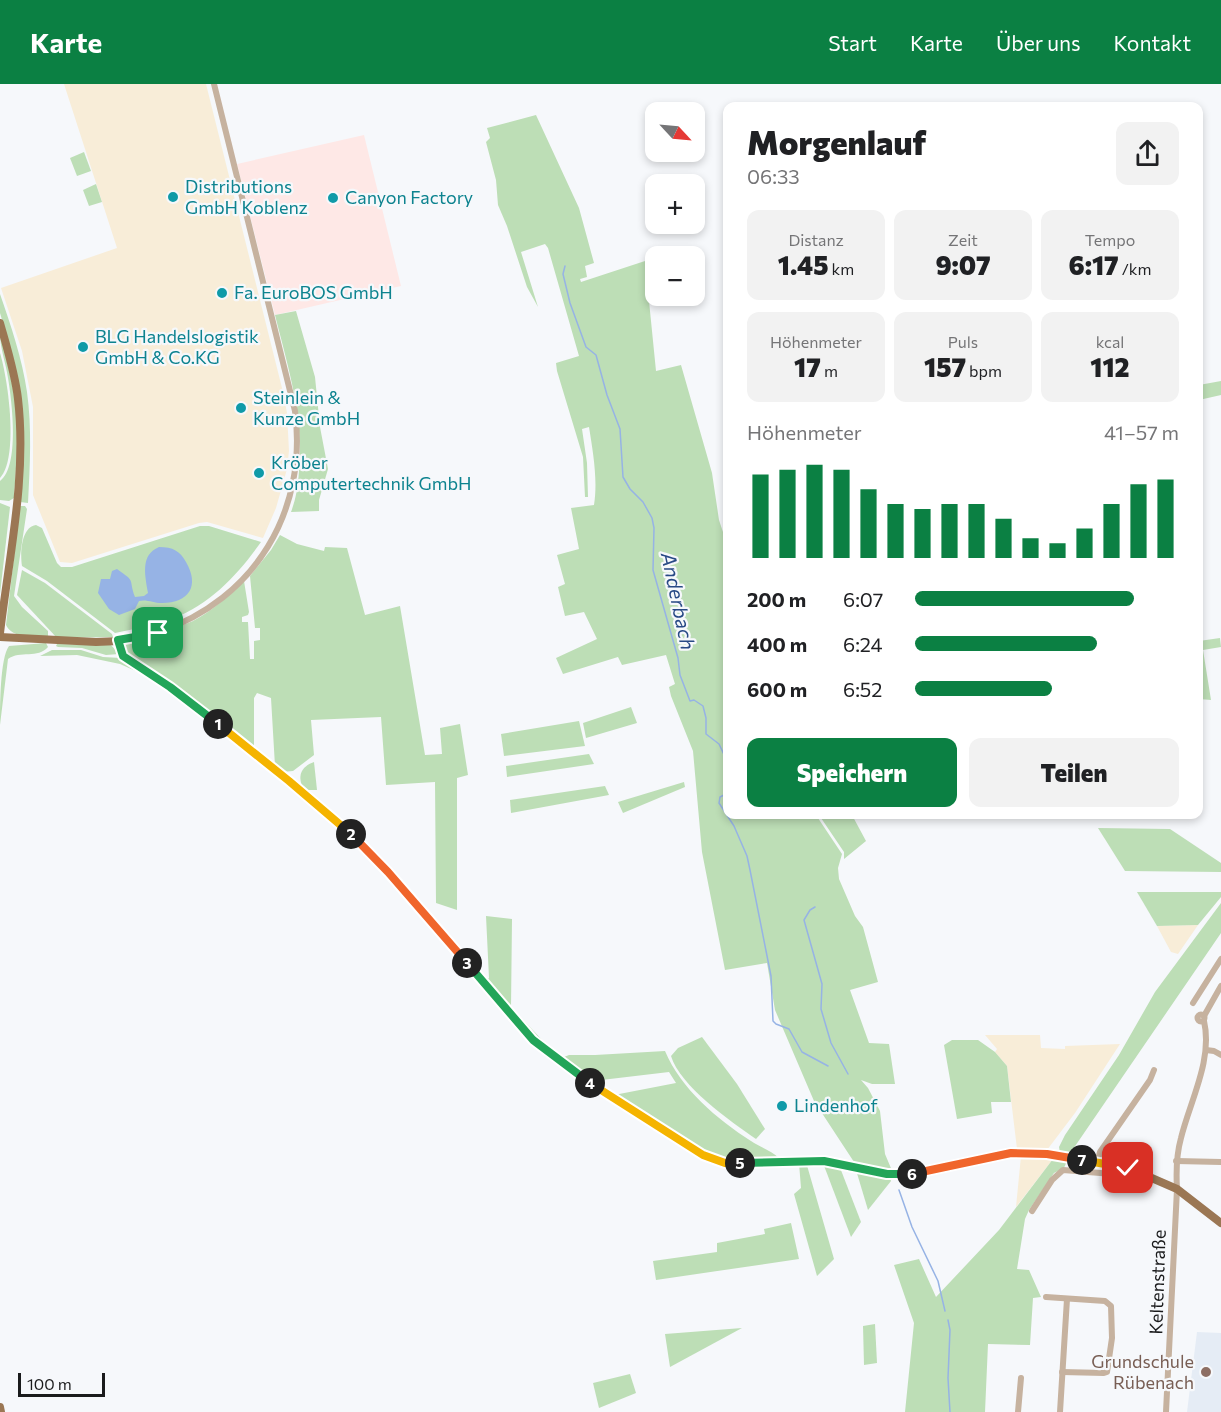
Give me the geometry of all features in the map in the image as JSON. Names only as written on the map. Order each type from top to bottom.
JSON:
[{"type":"main road","points":[[0,323],[11,361],[18,398],[21,435],[20,471],[0,635],[96,642],[118,640],[123,656],[201,710],[347,830],[388,872],[533,1040],[599,1089],[695,1151],[725,1163],[824,1161],[895,1175],[917,1173],[1011,1153],[1047,1154],[1131,1169],[1177,1189],[1221,1223]]},
{"type":"main road","points":[[0,1407],[1,1412]]},
{"type":"street","points":[[118,640],[158,633],[204,611],[232,590],[259,561],[274,538],[286,512],[291,494],[297,457],[295,411],[214,84]]},
{"type":"street","points":[[1193,1003],[1221,959]]},
{"type":"street","name":"Keltenstraße","points":[[1167,1412],[1177,1189],[1176,1161],[1206,1050],[1204,1018],[1221,986]]},
{"type":"street","points":[[1206,1050],[1221,1055]]},
{"type":"street","points":[[1097,1163],[1100,1152],[1154,1071]]},
{"type":"street","points":[[1176,1161],[1221,1162]]},
{"type":"street","points":[[1032,1211],[1052,1180],[1063,1170],[1125,1175],[1131,1169]]},
{"type":"street","points":[[1046,1297],[1105,1301],[1111,1306],[1112,1338],[1107,1372],[1062,1372]]},
{"type":"street","points":[[1060,1412],[1066,1299]]},
{"type":"street","points":[[1018,1412],[1021,1378]]},
{"type":"shaded area","points":[[64,84],[206,84],[287,413],[289,451],[287,469],[276,508],[263,538],[207,522],[72,563],[60,562],[33,495],[33,407],[22,351],[1,288],[117,248]]},
{"type":"shaded area","points":[[364,135],[401,286],[275,315],[237,164]]},
{"type":"shaded area","points":[[1198,925],[1178,954],[1171,952],[1157,926]]},
{"type":"shaded area","points":[[985,1035],[1040,1035],[1041,1048],[1065,1049],[1065,1046],[1120,1044],[1075,1113],[1047,1150],[1017,1149],[1007,1066]]},
{"type":"shaded area","points":[[1021,1156],[1053,1159],[1016,1207]]},
{"type":"shaded area","name":"Grundschule Rübenach","points":[[1197,1332],[1221,1333],[1221,1412],[1187,1412]]},
{"type":"green space","points":[[536,115],[579,208],[594,263],[585,266],[587,277],[580,279],[581,282],[645,261],[645,306],[650,306],[656,371],[681,365],[712,473],[723,532],[723,819],[819,819],[842,854],[838,868],[839,879],[855,916],[863,927],[878,982],[850,990],[869,1043],[889,1044],[895,1084],[872,1084],[861,1080],[880,1111],[885,1154],[893,1173],[879,1171],[854,1162],[814,1101],[775,1010],[767,963],[725,970],[702,852],[693,751],[671,696],[669,687],[675,684],[666,655],[622,665],[618,657],[563,674],[556,658],[597,639],[584,612],[565,616],[558,587],[565,584],[557,555],[579,549],[571,508],[594,505],[593,456],[589,427],[582,429],[587,463],[588,497],[585,497],[583,457],[556,363],[579,356],[545,244],[521,252],[538,307],[527,287],[498,205],[496,180],[486,142],[490,138],[487,128]]},
{"type":"green space","points":[[84,152],[91,171],[77,176],[70,158]]},
{"type":"green space","points":[[96,184],[102,202],[89,206],[83,190]]},
{"type":"green space","points":[[0,294],[19,354],[29,406],[28,503],[20,502],[24,440],[21,400],[14,361],[0,313]]},
{"type":"green space","points":[[296,311],[315,377],[320,427],[328,469],[319,500],[319,511],[291,512],[298,482],[299,431],[294,392],[275,315]]},
{"type":"green space","points":[[0,333],[13,388],[17,418],[14,498],[9,501],[0,500],[0,481],[10,462],[13,433],[10,388]]},
{"type":"green space","points":[[0,353],[9,398],[10,436],[6,468],[0,478]]},
{"type":"green space","points":[[1221,381],[1221,395],[1203,399],[1203,384]]},
{"type":"green space","points":[[0,503],[10,507],[0,594]]},
{"type":"green space","points":[[20,506],[25,506],[27,509],[14,596],[22,607],[48,631],[48,637],[19,635],[9,630],[6,625]]},
{"type":"green space","points":[[36,525],[42,528],[57,563],[61,567],[72,567],[200,526],[209,526],[261,542],[234,576],[200,605],[167,621],[115,633],[47,581],[22,566],[24,536],[31,527]]},
{"type":"green space","points":[[280,535],[297,544],[324,551],[325,547],[347,548],[365,615],[400,606],[425,755],[442,754],[440,728],[460,724],[468,775],[457,778],[457,910],[436,903],[435,782],[386,785],[381,717],[311,720],[314,755],[293,771],[282,772],[275,766],[271,698],[257,693],[254,698],[254,749],[162,678],[127,655],[123,646],[127,643],[193,621],[226,598],[244,581],[249,612],[248,615],[242,617],[242,622],[248,622],[250,659],[254,659],[254,641],[260,640],[260,628],[255,628],[250,576]]},
{"type":"green space","points":[[22,570],[45,583],[113,637],[57,638],[17,595]]},
{"type":"green space","points":[[1220,638],[1221,647],[1203,650],[1203,640]]},
{"type":"green space","points":[[46,643],[48,647],[44,651],[13,656],[8,659],[0,725],[2,671],[9,646]]},
{"type":"green space","points":[[57,644],[111,645],[119,654],[106,655],[82,648],[58,647]]},
{"type":"green space","points":[[52,650],[81,650],[103,657],[121,658],[147,676],[120,664],[77,655],[40,656]]},
{"type":"green space","points":[[1203,650],[1211,700],[1203,699]]},
{"type":"green space","points":[[631,707],[637,723],[586,738],[583,723]]},
{"type":"green space","points":[[579,721],[585,746],[504,756],[501,734]]},
{"type":"green space","points":[[589,754],[594,764],[507,777],[506,766]]},
{"type":"green space","points":[[314,762],[317,790],[304,790],[301,773]]},
{"type":"green space","points":[[684,782],[685,787],[623,813],[618,802]]},
{"type":"green space","points":[[605,786],[609,795],[511,813],[510,800]]},
{"type":"green space","points":[[822,819],[854,819],[866,841],[844,859],[844,852]]},
{"type":"green space","points":[[1098,828],[1170,829],[1221,863],[1221,872],[1125,871]]},
{"type":"green space","points":[[1137,892],[1221,892],[1221,897],[1198,925],[1157,926]]},
{"type":"green space","points":[[1221,903],[1221,933],[1069,1155],[1060,1153],[1059,1147],[1065,1135],[1119,1055],[1155,992]]},
{"type":"green space","points":[[486,916],[512,919],[511,1007],[545,1043],[564,1057],[665,1051],[680,1078],[701,1102],[738,1132],[779,1158],[736,1161],[709,1156],[614,1095],[676,1083],[669,1072],[593,1081],[539,1041],[486,981],[489,978]]},
{"type":"green space","points":[[702,1037],[737,1084],[765,1129],[756,1139],[707,1102],[684,1079],[676,1067],[671,1056],[678,1048]]},
{"type":"green space","points":[[952,1040],[978,1040],[995,1052],[1007,1066],[1011,1102],[991,1102],[992,1113],[957,1119],[944,1045]]},
{"type":"green space","points":[[1053,1159],[1067,1161],[1064,1168],[1054,1173],[1029,1210],[1025,1219],[1017,1269],[1029,1270],[1041,1297],[1033,1298],[1030,1345],[988,1344],[985,1412],[905,1412],[914,1323],[894,1265],[919,1259],[936,1297],[999,1230]]},
{"type":"green space","points":[[806,1162],[834,1259],[817,1276],[794,1194],[801,1188],[799,1163]]},
{"type":"green space","points":[[823,1163],[839,1165],[861,1222],[851,1237]]},
{"type":"green space","points":[[856,1170],[890,1178],[891,1181],[868,1210]]},
{"type":"green space","points":[[791,1223],[799,1259],[656,1280],[653,1261],[717,1252],[717,1243],[765,1234],[764,1229]]},
{"type":"green space","points":[[875,1324],[877,1363],[864,1365],[863,1326]]},
{"type":"green space","points":[[742,1328],[670,1367],[665,1334]]},
{"type":"green space","points":[[630,1374],[636,1393],[599,1408],[593,1383]]},
{"type":"water","points":[[159,547],[176,550],[184,558],[192,579],[189,592],[179,600],[171,602],[139,601],[135,609],[119,615],[109,609],[98,593],[101,579],[110,579],[112,571],[117,569],[130,579],[135,597],[144,596],[148,593],[146,560]]},
{"type":"waterway","name":"Anderbach","points":[[565,266],[563,274],[570,303],[586,347],[596,355],[607,395],[620,429],[623,477],[630,489],[643,502],[652,518],[654,528],[653,570],[678,658],[680,675],[690,701],[694,700],[703,706],[706,734],[719,744],[723,752]]},
{"type":"waterway","name":"Anderbach","points":[[723,796],[720,797],[719,803],[723,809]]},
{"type":"waterway","name":"Anderbach","points":[[729,819],[747,856],[771,976],[773,1021],[789,1029],[802,1052],[828,1066]]},
{"type":"waterway","points":[[815,907],[810,910],[804,920],[822,984],[821,1009],[831,1043],[848,1074]]},
{"type":"waterway","name":"Anderbach","points":[[899,1190],[912,1227],[938,1281],[945,1311]]},
{"type":"waterway","name":"Anderbach","points":[[948,1320],[950,1412]]},
{"type":"place","name":"Distributions GmbH Koblenz","points":[[173,197]]},
{"type":"place","name":"Canyon Factory","points":[[333,198]]},
{"type":"place","name":"Fa. EuroBOS GmbH","points":[[222,293]]},
{"type":"place","name":"BLG Handelslogistik GmbH & Co.KG","points":[[83,347]]},
{"type":"place","name":"Steinlein & Kunze GmbH","points":[[241,408]]},
{"type":"place","name":"Kröber Computertechnik GmbH","points":[[259,473]]},
{"type":"place","name":"Lindenhof","points":[[782,1106]]},
{"type":"place","name":"Grundschule Rübenach","points":[[1206,1372]]},
{"type":"route","points":[[158,633],[118,640],[123,656],[201,710],[347,830],[388,872],[533,1040],[548,1053],[695,1151],[725,1163],[824,1161],[895,1175],[950,1167],[1011,1153],[1047,1154],[1128,1168]]}]
